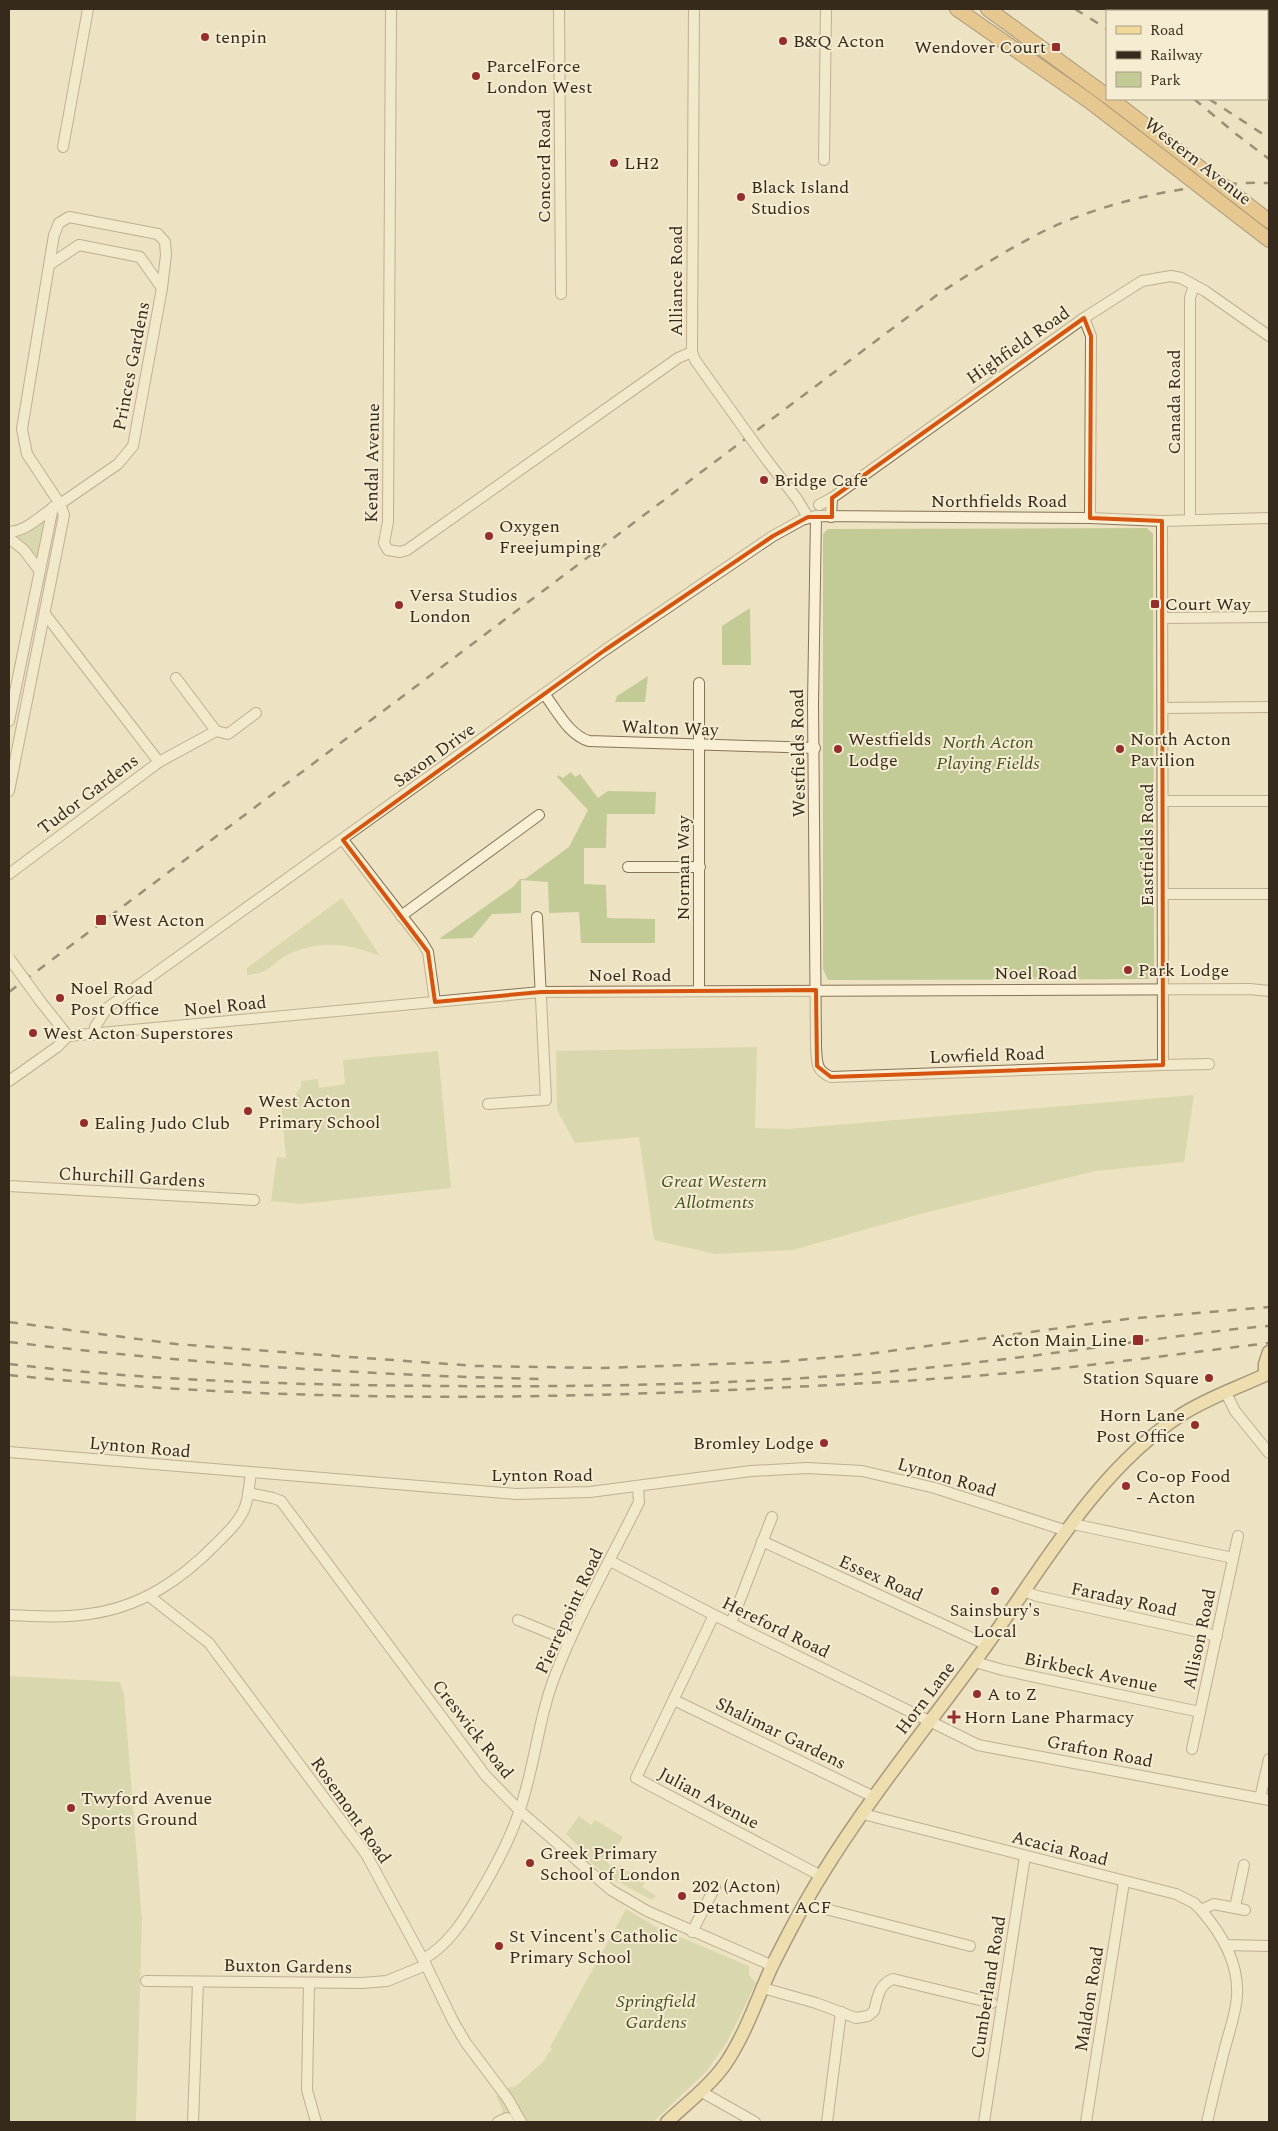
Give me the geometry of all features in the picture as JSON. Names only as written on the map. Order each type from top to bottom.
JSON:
[{"type":"highway","name":"Western Avenue","points":[[957,9],[1089,101],[1269,240]]},
{"type":"highway","points":[[988,9],[1106,95]]},
{"type":"highway","name":"Western Avenue","points":[[1112,100],[1269,221]]},
{"type":"main road","name":"Horn Lane","points":[[667,2122],[724,2065],[735,2048],[772,1966],[821,1876],[874,1797],[975,1662],[1070,1528],[1106,1482],[1144,1445],[1180,1415],[1226,1392],[1267,1375],[1268,1356]]},
{"type":"street","points":[[63,147],[88,9]]},
{"type":"street","name":"Kendal Avenue","points":[[391,9],[388,512],[384,543],[388,550],[400,552],[407,550],[678,358],[692,352]]},
{"type":"street","name":"Concord Road","points":[[559,9],[561,294]]},
{"type":"street","name":"Alliance Road","points":[[694,9],[692,352],[695,360],[734,416],[812,517]]},
{"type":"street","points":[[824,160],[826,9]]},
{"type":"street","name":"Princes Gardens","points":[[9,532],[16,532],[42,516],[56,506],[118,464],[133,446],[162,288],[166,249],[165,242],[158,234],[69,217],[59,224],[54,235],[22,429],[27,454],[56,506],[64,516],[9,791]]},
{"type":"street","name":"Princes Gardens","points":[[50,265],[79,245],[140,257],[162,288]]},
{"type":"street","points":[[1084,318],[1127,289],[1152,278],[1171,276],[1181,278],[1194,285],[1269,336]]},
{"type":"street","name":"Canada Road","points":[[1190,519],[1190,298],[1194,285]]},
{"type":"street","name":"Highfield Road","points":[[819,505],[832,498],[1084,318],[1091,336],[1090,518]]},
{"type":"street","points":[[831,517],[832,498]]},
{"type":"street","points":[[9,721],[39,570],[56,506]]},
{"type":"street","name":"Northfields Road","points":[[812,517],[1090,518],[1162,521],[1269,518]]},
{"type":"street","name":"Saxon Drive","points":[[94,1035],[95,1027],[107,1008],[545,695],[605,650],[758,547],[794,524],[812,517]]},
{"type":"street","name":"Westfields Road","points":[[812,517],[816,990]]},
{"type":"street","name":"Eastfields Road","points":[[1162,521],[1163,990]]},
{"type":"street","points":[[9,538],[24,550],[39,570]]},
{"type":"street","points":[[34,597],[48,600]]},
{"type":"street","name":"Tudor Gardens","points":[[9,874],[159,762],[45,614]]},
{"type":"street","points":[[1162,618],[1269,618]]},
{"type":"street","points":[[176,678],[216,731],[228,734],[256,713]]},
{"type":"street","name":"Norman Way","points":[[699,683],[699,991]]},
{"type":"street","name":"Walton Way","points":[[545,695],[572,731],[584,740],[595,742],[815,748]]},
{"type":"street","points":[[1163,708],[1269,707]]},
{"type":"street","points":[[159,762],[216,731]]},
{"type":"street","points":[[1164,800],[1269,801]]},
{"type":"street","points":[[401,916],[539,815]]},
{"type":"street","points":[[343,840],[428,952],[435,1002]]},
{"type":"street","points":[[628,867],[700,867]]},
{"type":"street","points":[[1163,894],[1269,894]]},
{"type":"street","points":[[488,1104],[546,1100],[537,917]]},
{"type":"street","points":[[9,958],[68,1036],[57,1047],[9,1081]]},
{"type":"street","name":"Noel Road","points":[[68,1036],[541,992],[1163,990],[1250,988],[1269,991]]},
{"type":"street","name":"Lowfield Road","points":[[816,990],[817,1066],[822,1073],[831,1077],[1163,1065]]},
{"type":"street","points":[[1163,990],[1163,1065],[1209,1064]]},
{"type":"street","name":"Churchill Gardens","points":[[9,1186],[254,1200]]},
{"type":"street","points":[[1226,1392],[1235,1411],[1269,1452]]},
{"type":"street","name":"Lynton Road","points":[[9,1452],[516,1494],[590,1492],[751,1471],[807,1468],[862,1471],[936,1488],[1070,1528],[1233,1558]]},
{"type":"street","points":[[9,1615],[60,1617],[90,1614],[126,1605],[149,1596],[167,1586],[198,1562],[225,1534],[245,1507],[251,1473]]},
{"type":"street","name":"Pierrepoint Road","points":[[424,1962],[444,1944],[466,1916],[490,1875],[520,1811],[555,1674],[569,1641],[639,1502],[638,1487]]},
{"type":"street","name":"Creswick Road","points":[[248,1493],[273,1498],[281,1502],[485,1775],[520,1811],[611,1890],[647,1911],[772,1966]]},
{"type":"street","points":[[731,1623],[772,1517]]},
{"type":"street","name":"Allison Road","points":[[1192,1749],[1238,1536]]},
{"type":"street","name":"Essex Road","points":[[762,1542],[987,1645]]},
{"type":"street","name":"Hereford Road","points":[[610,1561],[714,1615],[930,1721]]},
{"type":"street","name":"Faraday Road","points":[[1024,1591],[1037,1596],[1217,1636]]},
{"type":"street","name":"Rosemont Road","points":[[149,1596],[209,1643],[366,1854],[466,2043],[508,2099],[521,2122]]},
{"type":"street","name":"Julian Avenue","points":[[714,1615],[636,1778],[821,1876]]},
{"type":"street","points":[[518,1620],[569,1641]]},
{"type":"street","name":"Birkbeck Avenue","points":[[975,1662],[1003,1670],[1200,1712]]},
{"type":"street","name":"Shalimar Gardens","points":[[674,1700],[874,1797]]},
{"type":"street","name":"Grafton Road","points":[[930,1721],[978,1745],[1264,1799]]},
{"type":"street","points":[[1264,1799],[1269,1758]]},
{"type":"street","name":"Acacia Road","points":[[863,1814],[1176,1894],[1194,1903],[1201,1910]]},
{"type":"street","name":"Cumberland Road","points":[[984,2122],[1025,1856]]},
{"type":"street","points":[[1207,2122],[1237,1996],[1234,1970],[1226,1946],[1201,1910],[1214,1904],[1240,1908],[1244,1865]]},
{"type":"street","name":"Maldon Road","points":[[1086,2122],[1124,1882]]},
{"type":"street","points":[[692,1932],[715,1887]]},
{"type":"street","points":[[806,1904],[970,1946]]},
{"type":"street","points":[[1226,1946],[1269,1946]]},
{"type":"street","name":"Buxton Gardens","points":[[146,1981],[362,1983],[387,1981],[424,1962]]},
{"type":"street","points":[[763,1988],[856,2018],[868,2016],[874,2011],[879,1992],[885,1982],[893,1979],[992,2003]]},
{"type":"street","points":[[193,2122],[198,1982]]},
{"type":"street","points":[[309,1983],[307,2090],[316,2122]]},
{"type":"street","points":[[827,2122],[840,2012]]},
{"type":"street","points":[[700,2091],[755,2122]]},
{"type":"street","points":[[498,2122],[507,2118],[510,2122]]},
{"type":"highlighted area","points":[[1084,318],[1091,336],[1090,518],[1162,521],[1163,1065],[831,1077],[817,1066],[816,990],[541,992],[435,1002],[428,952],[343,840],[605,650],[773,536],[808,517],[832,517],[832,498]]},
{"type":"green space","points":[[43,521],[45,523],[38,560],[15,536],[24,533]]},
{"type":"green space","name":"North Acton Playing Fields","points":[[1147,528],[1153,534],[1154,973],[1148,979],[828,980],[823,969],[823,534],[828,529]]},
{"type":"green space","points":[[750,608],[751,665],[723,665],[722,626]]},
{"type":"green space","points":[[648,676],[645,702],[615,702],[617,696]]},
{"type":"green space","points":[[571,772],[575,777],[580,774],[598,798],[608,791],[656,792],[655,814],[607,814],[606,848],[584,848],[584,884],[606,885],[607,918],[655,919],[655,943],[581,943],[579,912],[549,913],[548,882],[521,880],[521,913],[492,914],[472,938],[439,939],[513,887],[520,879],[525,879],[569,847],[588,810],[557,777],[558,775],[563,778]]},
{"type":"green space","points":[[342,898],[380,956],[356,948],[321,945],[297,951],[285,956],[264,971],[247,975],[247,968]]},
{"type":"green space","name":"Great Western Allotments","points":[[757,1047],[755,1128],[788,1129],[1194,1095],[1184,1162],[1095,1171],[920,1214],[793,1250],[715,1254],[654,1240],[639,1137],[575,1143],[557,1110],[556,1051]]},
{"type":"green space","points":[[438,1051],[451,1188],[301,1204],[271,1201],[277,1157],[286,1158],[281,1103],[289,1102],[301,1087],[301,1081],[318,1079],[319,1088],[345,1084],[343,1060]]},
{"type":"green space","name":"Twyford Avenue Sports Ground","points":[[9,1676],[120,1682],[124,1694],[142,1921],[136,2122],[9,2122]]},
{"type":"green space","points":[[579,1816],[591,1825],[595,1820],[623,1837],[607,1862],[616,1870],[619,1865],[645,1882],[642,1887],[656,1896],[652,1900],[609,1877],[584,1857],[586,1854],[566,1834]]},
{"type":"green space","name":"Springfield Gardens","points":[[626,1909],[656,1927],[749,1966],[749,1975],[756,1983],[727,2042],[707,2071],[653,2122],[504,2122],[502,2108],[496,2097],[504,2089],[516,2086],[544,2061],[552,2050],[550,2047]]},
{"type":"railway","points":[[1075,9],[1106,28]]},
{"type":"railway","points":[[1195,100],[1269,159]]},
{"type":"railway","points":[[1211,100],[1269,138]]},
{"type":"railway","points":[[9,992],[937,295],[963,278],[1044,231],[1096,210],[1183,189],[1213,185],[1269,183]]},
{"type":"railway","points":[[9,1322],[176,1344],[476,1366],[602,1368],[777,1362],[868,1354],[1127,1319],[1269,1307]]},
{"type":"railway","points":[[9,1364],[170,1378],[278,1383],[494,1386],[656,1384],[818,1377],[907,1370],[1269,1326]]},
{"type":"railway","points":[[9,1342],[141,1356],[274,1367],[540,1379]]},
{"type":"railway","points":[[9,1375],[101,1384],[287,1394],[473,1397],[565,1396],[751,1389],[945,1378],[1087,1365],[1269,1343]]},
{"type":"place","name":"tenpin","points":[[205,37]]},
{"type":"place","name":"B&Q Acton","points":[[783,41]]},
{"type":"place","name":"Wendover Court","points":[[1056,47]]},
{"type":"place","name":"ParcelForce London West","points":[[476,76]]},
{"type":"place","name":"LH2","points":[[614,163]]},
{"type":"place","name":"Black Island Studios","points":[[741,197]]},
{"type":"place","name":"Bridge Cafe","points":[[764,480]]},
{"type":"place","name":"Oxygen Freejumping","points":[[489,536]]},
{"type":"place","name":"Court Way","points":[[1155,604]]},
{"type":"place","name":"Versa Studios London","points":[[399,605]]},
{"type":"place","name":"Westfields Lodge","points":[[838,749]]},
{"type":"place","name":"North Acton Pavilion","points":[[1120,749]]},
{"type":"place","name":"West Acton","points":[[101,920]]},
{"type":"place","name":"Park Lodge","points":[[1128,970]]},
{"type":"place","name":"Noel Road Post Office","points":[[60,998]]},
{"type":"place","name":"West Acton Superstores","points":[[33,1033]]},
{"type":"place","name":"West Acton Primary School","points":[[248,1111]]},
{"type":"place","name":"Ealing Judo Club","points":[[84,1123]]},
{"type":"place","name":"Acton Main Line","points":[[1138,1340]]},
{"type":"place","name":"Station Square","points":[[1209,1378]]},
{"type":"place","name":"Horn Lane Post Office","points":[[1195,1425]]},
{"type":"place","name":"Bromley Lodge","points":[[824,1443]]},
{"type":"place","name":"Co-op Food - Acton","points":[[1126,1486]]},
{"type":"place","name":"Sainsbury's Local","points":[[995,1591]]},
{"type":"place","name":"A to Z","points":[[977,1694]]},
{"type":"place","name":"Horn Lane Pharmacy","points":[[954,1717]]},
{"type":"place","name":"Twyford Avenue Sports Ground","points":[[71,1808]]},
{"type":"place","name":"Greek Primary School of London","points":[[530,1863]]},
{"type":"place","name":"202 (Acton) Detachment ACF","points":[[682,1896]]},
{"type":"place","name":"St Vincent's Catholic Primary School","points":[[499,1946]]}]
